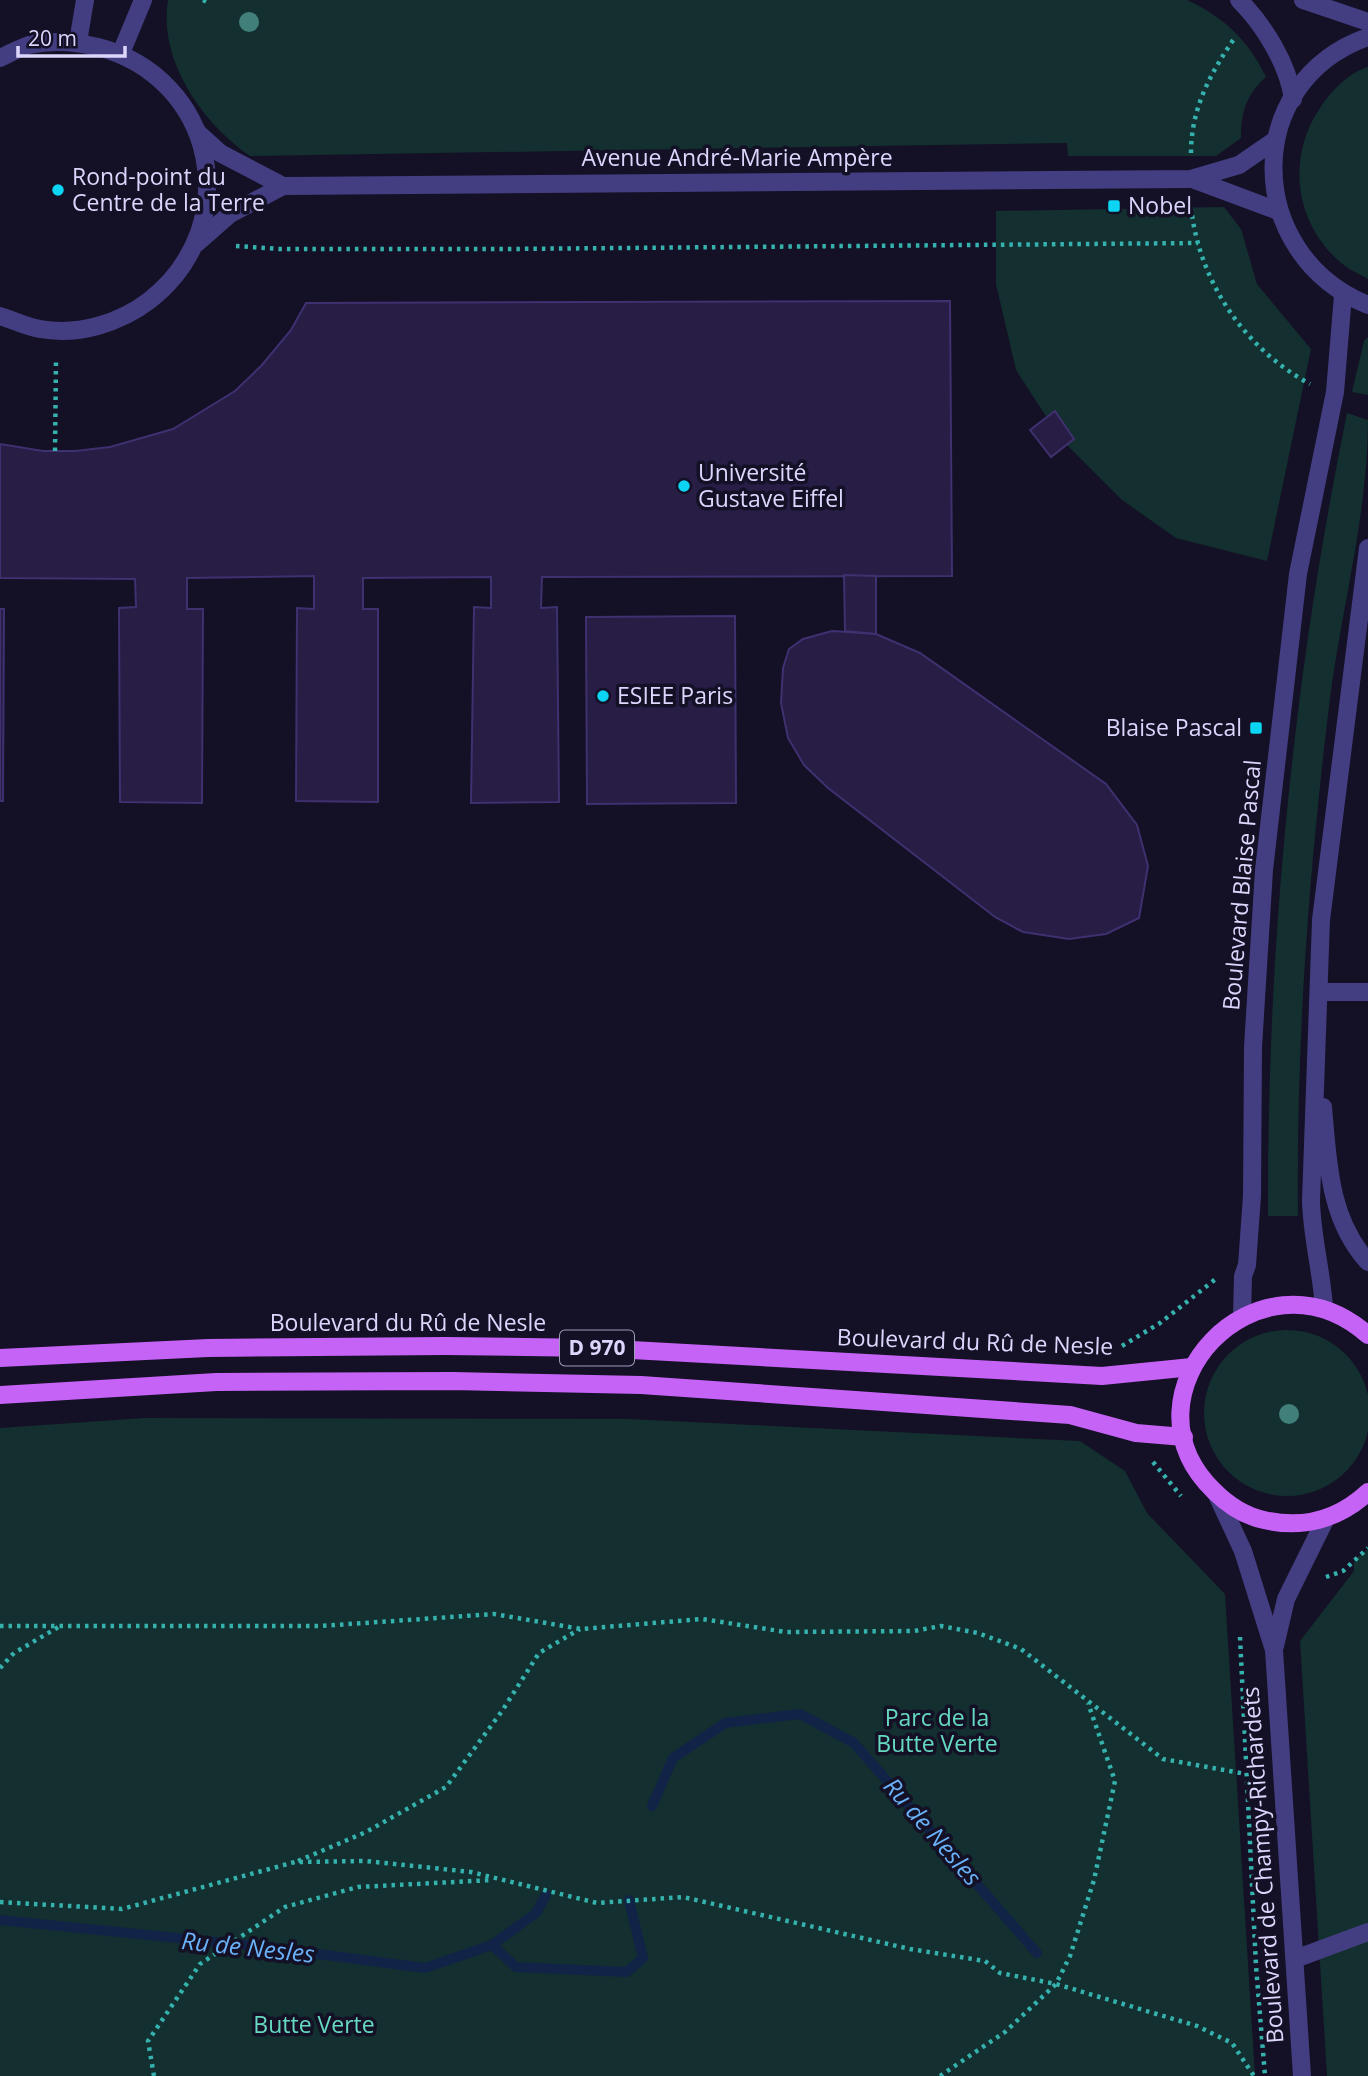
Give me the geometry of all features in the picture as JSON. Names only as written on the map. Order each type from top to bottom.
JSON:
[{"type":"main road","points":[[1368,1335],[1349,1320],[1324,1309],[1280,1305],[1242,1316],[1210,1340],[1192,1367],[1182,1411],[1184,1437],[1197,1471],[1216,1493],[1236,1509],[1260,1519],[1294,1524],[1326,1518],[1342,1511],[1368,1492]]},
{"type":"main road","name":"Boulevard du Rû de Nesle","points":[[0,1358],[208,1348],[445,1346],[595,1348],[1102,1376],[1192,1367]]},
{"type":"main road","points":[[0,1395],[216,1382],[452,1381],[641,1385],[1070,1415],[1136,1433],[1184,1437]]},
{"type":"street","points":[[78,42],[85,0]]},
{"type":"street","points":[[121,53],[143,0]]},
{"type":"street","points":[[1239,0],[1255,16],[1285,70],[1293,99]]},
{"type":"street","points":[[1303,0],[1368,22]]},
{"type":"street","points":[[1368,37],[1350,43],[1317,67],[1293,99],[1274,141],[1273,179],[1278,211],[1302,257],[1320,278],[1343,295],[1368,305]]},
{"type":"street","points":[[0,58],[30,45],[78,42],[121,53],[153,72],[180,100],[198,133],[207,169],[207,206],[197,243],[171,283],[133,313],[89,329],[40,329],[0,316]]},
{"type":"street","name":"Avenue André-Marie Ampère","points":[[198,133],[220,153],[283,186]]},
{"type":"street","name":"Avenue André-Marie Ampère","points":[[1191,179],[1239,165],[1274,141]]},
{"type":"street","name":"Avenue André-Marie Ampère","points":[[197,243],[230,214],[283,186],[1191,179],[1221,187],[1278,211]]},
{"type":"street","name":"Boulevard Blaise Pascal","points":[[1242,1316],[1242,1276],[1247,1265],[1252,1196],[1253,1047],[1265,870],[1298,574],[1335,392],[1343,295]]},
{"type":"street","points":[[1324,1309],[1322,1272],[1312,1231],[1321,920],[1368,548]]},
{"type":"street","points":[[1319,992],[1368,992]]},
{"type":"street","points":[[1317,1040],[1335,1202],[1340,1222],[1368,1262]]},
{"type":"street","name":"Boulevard de Champy-Richardets","points":[[1216,1493],[1243,1551],[1274,1650],[1302,2076]]},
{"type":"street","name":"Boulevard de Champy-Richardets","points":[[1274,1650],[1286,1599],[1326,1518]]},
{"type":"street","points":[[1295,1959],[1368,1932]]},
{"type":"path","points":[[1191,152],[1191,130],[1201,97],[1218,62],[1236,36]]},
{"type":"path","points":[[1191,207],[1198,243],[1217,290],[1254,343],[1283,370],[1317,387]]},
{"type":"path","points":[[197,243],[279,249],[1198,243]]},
{"type":"path","points":[[55,451],[57,360]]},
{"type":"path","points":[[1259,1601],[1239,1615],[1265,2076]]},
{"type":"path","points":[[0,1626],[321,1626],[494,1614],[581,1629],[702,1619],[786,1632],[914,1631],[941,1626],[978,1633],[1021,1649],[1163,1759],[1246,1774]]},
{"type":"path","points":[[0,1668],[14,1653],[63,1625]]},
{"type":"path","points":[[0,1902],[122,1909],[295,1862],[366,1832],[446,1787],[502,1711],[539,1653],[581,1629]]},
{"type":"path","points":[[940,2076],[1005,2032],[1056,1984],[1070,1956],[1094,1880],[1115,1781],[1088,1702]]},
{"type":"path","points":[[295,1862],[366,1861],[471,1872],[597,1903],[682,1897],[910,1949],[985,1961],[1000,1972],[1056,1984],[1197,2026],[1232,2043],[1254,2076]]},
{"type":"path","points":[[154,2076],[148,2042],[204,1961],[285,1907],[358,1887],[500,1879]]},
{"type":"green space","points":[[168,0],[1187,0],[1213,14],[1234,31],[1252,52],[1266,77],[1254,90],[1246,105],[1241,138],[1216,156],[1068,156],[1067,143],[250,156],[216,126],[187,88],[170,45]]},
{"type":"green space","points":[[1368,67],[1368,279],[1340,262],[1313,229],[1300,189],[1300,168],[1302,148],[1309,127],[1320,108],[1341,83]]},
{"type":"green space","points":[[1224,207],[1241,229],[1257,284],[1311,349],[1267,561],[1176,538],[1122,500],[1060,438],[1016,370],[996,284],[996,211]]},
{"type":"green space","points":[[1368,337],[1368,395],[1352,392],[1364,341]]},
{"type":"green space","points":[[1347,413],[1368,420],[1367,455],[1359,525],[1330,698],[1316,827],[1305,956],[1299,1086],[1298,1216],[1268,1216],[1272,1013],[1287,812],[1312,612]]},
{"type":"green space","points":[[1287,1330],[1319,1336],[1346,1354],[1364,1381],[1370,1413],[1364,1445],[1346,1472],[1319,1490],[1287,1496],[1255,1490],[1228,1472],[1210,1445],[1204,1413],[1210,1381],[1228,1354],[1255,1336]]},
{"type":"green space","name":"Parc de la Butte Verte","points":[[144,1418],[629,1419],[1080,1441],[1125,1471],[1147,1513],[1225,1594],[1255,2076],[0,2076],[0,1428]]},
{"type":"green space","points":[[1368,1549],[1368,2076],[1327,2076],[1300,1641],[1354,1571],[1354,1560]]},
{"type":"building","points":[[950,301],[952,576],[542,577],[541,608],[557,607],[559,802],[471,803],[474,607],[491,608],[491,577],[363,578],[363,609],[378,609],[378,802],[296,801],[297,608],[314,609],[314,576],[187,578],[187,609],[203,609],[202,803],[120,802],[119,608],[136,607],[135,579],[0,578],[0,444],[43,451],[75,451],[110,447],[173,429],[235,391],[262,365],[291,330],[306,303]]},
{"type":"building","points":[[1055,411],[1074,439],[1051,457],[1030,430]]},
{"type":"building","points":[[844,575],[876,576],[876,634],[845,631]]},
{"type":"building","points":[[0,609],[4,609],[3,801],[0,801]]},
{"type":"building","points":[[735,616],[736,803],[587,804],[586,617]]},
{"type":"building","points":[[832,631],[876,634],[920,653],[1106,784],[1137,825],[1148,866],[1139,918],[1106,934],[1069,939],[1023,932],[995,917],[828,788],[804,765],[788,738],[781,703],[783,668],[789,649],[803,639]]},
{"type":"waterway","name":"Ru de Nesles","points":[[652,1806],[673,1758],[725,1723],[800,1714],[854,1743],[1037,1953]]},
{"type":"waterway","name":"Ru de Nesles","points":[[0,1920],[256,1946],[425,1968],[492,1945],[536,1913],[546,1895]]},
{"type":"waterway","name":"Ru de Nesles","points":[[492,1945],[516,1967],[627,1972],[643,1958],[629,1900]]},
{"type":"place","name":"Rond-point du Centre de la Terre","points":[[58,190]]},
{"type":"place","name":"Nobel","points":[[1114,206]]},
{"type":"place","name":"Université Gustave Eiffel","points":[[684,486]]},
{"type":"place","name":"ESIEE Paris","points":[[603,696]]},
{"type":"place","name":"Blaise Pascal","points":[[1256,728]]},
{"type":"park label","name":"Butte Verte","points":[[314,2025]]}]
